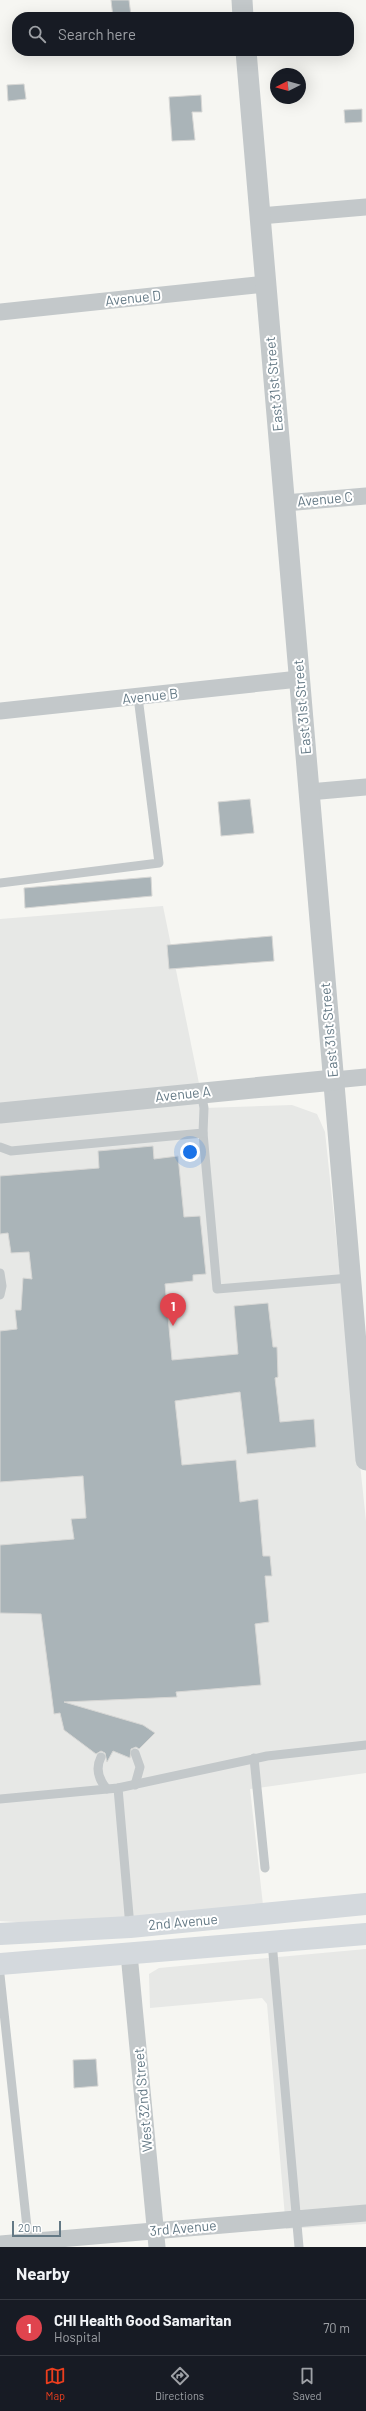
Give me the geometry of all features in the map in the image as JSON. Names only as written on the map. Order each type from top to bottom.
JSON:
[{"type":"main road","name":"2nd Avenue","points":[[0,1934],[130,1927],[366,1904]]},
{"type":"main road","name":"2nd Avenue","points":[[0,1964],[366,1934]]},
{"type":"street","points":[[242,0],[243,12]]},
{"type":"street","name":"East 31st Street","points":[[246,56],[350,1278],[362,1363],[366,1460]]},
{"type":"street","points":[[260,216],[366,207]]},
{"type":"street","name":"Avenue D","points":[[0,312],[266,284]]},
{"type":"street","name":"Avenue C","points":[[284,503],[366,496]]},
{"type":"street","name":"Avenue B","points":[[0,711],[299,679]]},
{"type":"street","points":[[309,792],[366,787]]},
{"type":"street","name":"Avenue A","points":[[0,1113],[201,1092],[366,1077]]},
{"type":"street","name":"West 32nd Street","points":[[129,1954],[156,2239]]},
{"type":"street","name":"3rd Avenue","points":[[0,2244],[156,2239],[296,2219],[366,2213]]},
{"type":"lane","points":[[0,883],[159,863],[138,697]]},
{"type":"lane","points":[[201,1092],[204,1108],[203,1133],[217,1289],[350,1278]]},
{"type":"lane","points":[[0,1146],[11,1151],[203,1133]]},
{"type":"lane","points":[[0,1273],[2,1286],[0,1295]]},
{"type":"lane","points":[[0,1799],[107,1790],[254,1758],[366,1745]]},
{"type":"lane","points":[[135,1753],[140,1766],[135,1785]]},
{"type":"lane","points":[[101,1757],[98,1767],[98,1774],[107,1790]]},
{"type":"lane","points":[[254,1758],[265,1868]]},
{"type":"lane","points":[[118,1788],[130,1927]]},
{"type":"lane","points":[[272,1942],[299,2247]]},
{"type":"lane","points":[[0,1975],[28,2244]]},
{"type":"shaded area","points":[[163,906],[204,1108],[292,1105],[317,1114],[325,1132],[366,1521],[366,1773],[250,1789],[263,1905],[48,1924],[0,1921],[0,919]]},
{"type":"shaded area","points":[[366,1949],[366,2224],[286,2229],[267,2004],[262,1998],[150,2008],[149,1974],[159,1968]]},
{"type":"building","points":[[111,0],[129,0],[130,12],[112,12]]},
{"type":"building","points":[[24,84],[26,99],[8,101],[7,85]]},
{"type":"building","points":[[201,95],[202,112],[192,112],[195,140],[172,141],[169,97]]},
{"type":"building","points":[[362,109],[362,122],[345,123],[344,110]]},
{"type":"building","points":[[250,799],[254,833],[221,836],[218,802]]},
{"type":"building","points":[[151,877],[152,896],[25,908],[24,888]]},
{"type":"building","points":[[272,936],[274,961],[169,969],[167,945]]},
{"type":"building","points":[[153,1146],[154,1159],[178,1156],[184,1217],[200,1216],[206,1274],[193,1275],[193,1281],[165,1284],[172,1360],[238,1354],[234,1306],[268,1303],[273,1347],[277,1347],[278,1377],[275,1378],[280,1422],[314,1419],[316,1447],[247,1454],[240,1392],[175,1401],[182,1465],[236,1460],[240,1502],[258,1499],[263,1556],[270,1556],[272,1576],[265,1576],[269,1622],[255,1624],[261,1685],[176,1692],[177,1697],[64,1702],[143,1725],[155,1733],[139,1749],[136,1747],[131,1749],[130,1758],[113,1751],[107,1762],[105,1753],[101,1751],[96,1754],[64,1730],[60,1713],[54,1714],[41,1614],[0,1613],[0,1545],[74,1539],[71,1519],[86,1518],[83,1476],[0,1482],[0,1331],[17,1329],[15,1310],[21,1310],[23,1278],[32,1279],[29,1252],[11,1253],[8,1233],[0,1234],[0,1176],[99,1168],[98,1151]]},
{"type":"building","points":[[96,2059],[98,2086],[74,2088],[73,2060]]},
{"type":"place","name":"CHI Health Good Samaritan","points":[[173,1326]]}]
